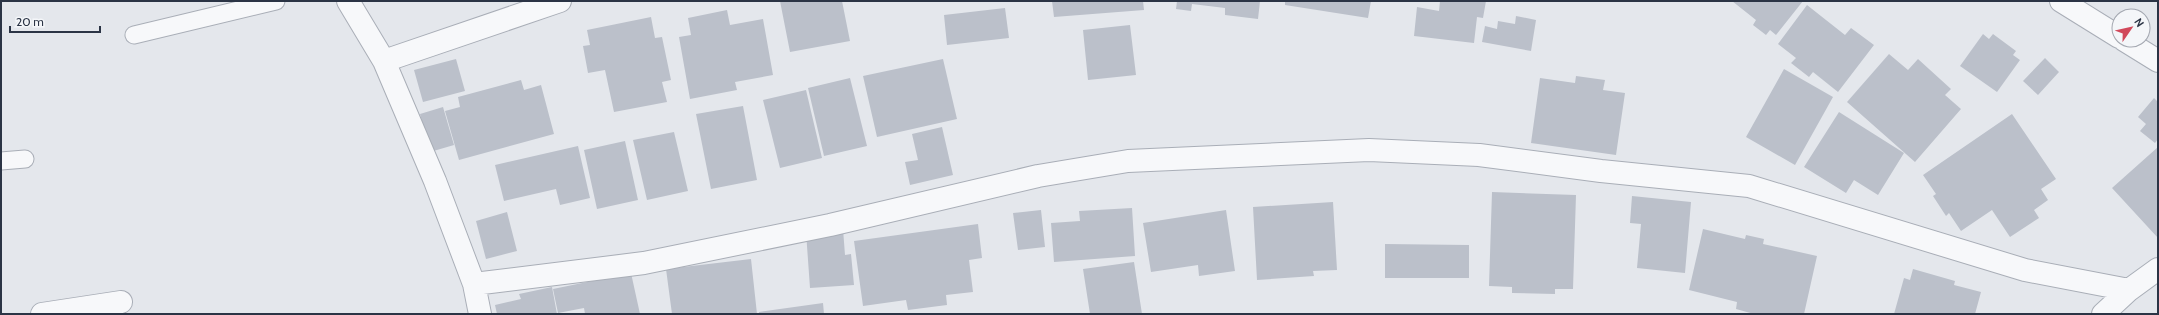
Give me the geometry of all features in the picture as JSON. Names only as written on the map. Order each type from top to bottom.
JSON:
[{"type":"street","points":[[348,1],[384,61],[435,181],[474,284],[480,314]]},
{"type":"street","points":[[384,61],[560,1]]},
{"type":"street","points":[[2061,1],[2111,32]]},
{"type":"street","points":[[2137,48],[2158,61]]},
{"type":"street","points":[[474,284],[644,263],[830,225],[1038,176],[1128,161],[1369,150],[1479,155],[1601,171],[1749,186],[2025,270],[2129,290]]},
{"type":"street","points":[[2103,314],[2129,290],[2158,268]]},
{"type":"street","points":[[42,314],[121,302]]},
{"type":"lane","points":[[134,35],[276,1]]},
{"type":"lane","points":[[1,161],[25,159]]},
{"type":"building","points":[[780,1],[842,1],[850,41],[790,52]]},
{"type":"building","points":[[1052,1],[1143,1],[1144,10],[1054,17]]},
{"type":"building","points":[[1177,1],[1260,1],[1258,19],[1225,15],[1225,8],[1192,4],[1191,11],[1176,9]]},
{"type":"building","points":[[1285,1],[1371,1],[1368,18],[1285,5]]},
{"type":"building","points":[[1440,1],[1486,1],[1483,18],[1477,17],[1474,43],[1414,36],[1417,7],[1439,11]]},
{"type":"building","points":[[1732,1],[1803,1],[1776,35],[1770,30],[1766,35],[1753,25],[1756,20]]},
{"type":"building","points":[[1807,5],[1845,35],[1851,28],[1874,45],[1838,92],[1813,72],[1809,77],[1791,63],[1796,58],[1778,44]]},
{"type":"building","points":[[1005,8],[1009,38],[947,45],[944,15]]},
{"type":"building","points":[[727,10],[730,25],[763,19],[773,75],[735,82],[737,90],[690,99],[679,37],[691,35],[688,18]]},
{"type":"building","points":[[1516,16],[1536,20],[1531,51],[1482,42],[1485,26],[1497,29],[1498,21],[1515,24]]},
{"type":"building","points":[[651,17],[655,38],[662,37],[671,80],[662,82],[667,102],[614,112],[605,70],[588,73],[583,46],[590,45],[587,30]]},
{"type":"building","points":[[1130,25],[1136,75],[1088,80],[1083,30]]},
{"type":"building","points":[[1983,34],[1989,39],[1993,34],[2016,51],[2013,55],[2020,60],[1997,92],[1960,66]]},
{"type":"building","points":[[1889,54],[1908,70],[1918,59],[1951,89],[1945,95],[1961,109],[1915,162],[1847,102]]},
{"type":"building","points":[[2045,58],[2059,72],[2038,95],[2023,81]]},
{"type":"building","points":[[456,59],[465,91],[423,102],[414,70]]},
{"type":"building","points":[[943,59],[957,119],[877,137],[863,76]]},
{"type":"building","points":[[1784,69],[1833,97],[1795,165],[1746,137]]},
{"type":"building","points":[[1576,76],[1605,80],[1603,90],[1625,93],[1616,155],[1531,143],[1540,78],[1575,83]]},
{"type":"building","points":[[850,78],[867,146],[824,156],[808,88]]},
{"type":"building","points":[[521,80],[524,90],[541,85],[554,134],[459,160],[445,111],[460,107],[458,97]]},
{"type":"building","points":[[806,90],[822,158],[780,168],[763,100]]},
{"type":"building","points":[[2154,98],[2158,102],[2158,139],[2155,143],[2140,131],[2146,124],[2138,117]]},
{"type":"building","points":[[743,106],[757,180],[711,189],[696,114]]},
{"type":"building","points":[[443,107],[454,145],[430,152],[420,114]]},
{"type":"building","points":[[1839,112],[1904,153],[1878,195],[1854,180],[1846,193],[1804,167]]},
{"type":"building","points":[[2012,114],[2056,179],[2041,189],[2048,200],[2034,210],[2039,218],[2010,237],[1992,210],[1961,231],[1949,213],[1946,216],[1933,196],[1936,194],[1923,175]]},
{"type":"building","points":[[942,127],[953,175],[910,185],[905,162],[918,160],[912,134]]},
{"type":"building","points":[[674,132],[688,191],[647,200],[633,140]]},
{"type":"building","points":[[625,141],[638,200],[597,209],[584,150]]},
{"type":"building","points":[[578,146],[590,198],[560,205],[556,189],[504,201],[495,165]]},
{"type":"building","points":[[2158,147],[2158,238],[2112,188]]},
{"type":"building","points":[[1492,192],[1576,195],[1573,289],[1555,289],[1555,294],[1512,293],[1512,287],[1489,286]]},
{"type":"building","points":[[1632,196],[1691,202],[1685,273],[1637,268],[1641,224],[1630,223]]},
{"type":"building","points":[[1333,202],[1337,270],[1313,271],[1314,276],[1257,280],[1253,207]]},
{"type":"building","points":[[1132,208],[1135,256],[1054,262],[1051,223],[1080,221],[1079,211]]},
{"type":"building","points":[[1041,210],[1045,247],[1018,250],[1013,213]]},
{"type":"building","points":[[1226,210],[1235,271],[1199,276],[1198,265],[1151,272],[1143,223]]},
{"type":"building","points":[[507,212],[517,251],[486,259],[476,221]]},
{"type":"building","points":[[978,224],[982,258],[969,260],[973,292],[946,295],[947,305],[908,310],[906,300],[863,306],[854,241]]},
{"type":"building","points":[[843,229],[845,255],[851,254],[854,285],[810,288],[806,232]]},
{"type":"building","points":[[1703,229],[1745,239],[1746,235],[1764,239],[1763,244],[1817,256],[1804,314],[1754,314],[1736,309],[1737,302],[1689,290]]},
{"type":"building","points":[[1385,244],[1469,245],[1469,278],[1385,278]]},
{"type":"building","points":[[751,259],[757,314],[672,314],[666,269]]},
{"type":"building","points":[[1134,262],[1142,314],[1090,314],[1083,269]]},
{"type":"building","points":[[1913,269],[1955,281],[1954,285],[1981,292],[1975,314],[1894,314],[1904,278],[1910,280]]},
{"type":"building","points":[[631,273],[640,314],[585,314],[584,308],[558,313],[553,289]]},
{"type":"building","points":[[552,287],[557,314],[497,314],[495,305],[521,299],[519,294]]},
{"type":"building","points":[[823,303],[824,314],[759,314],[759,312]]}]
